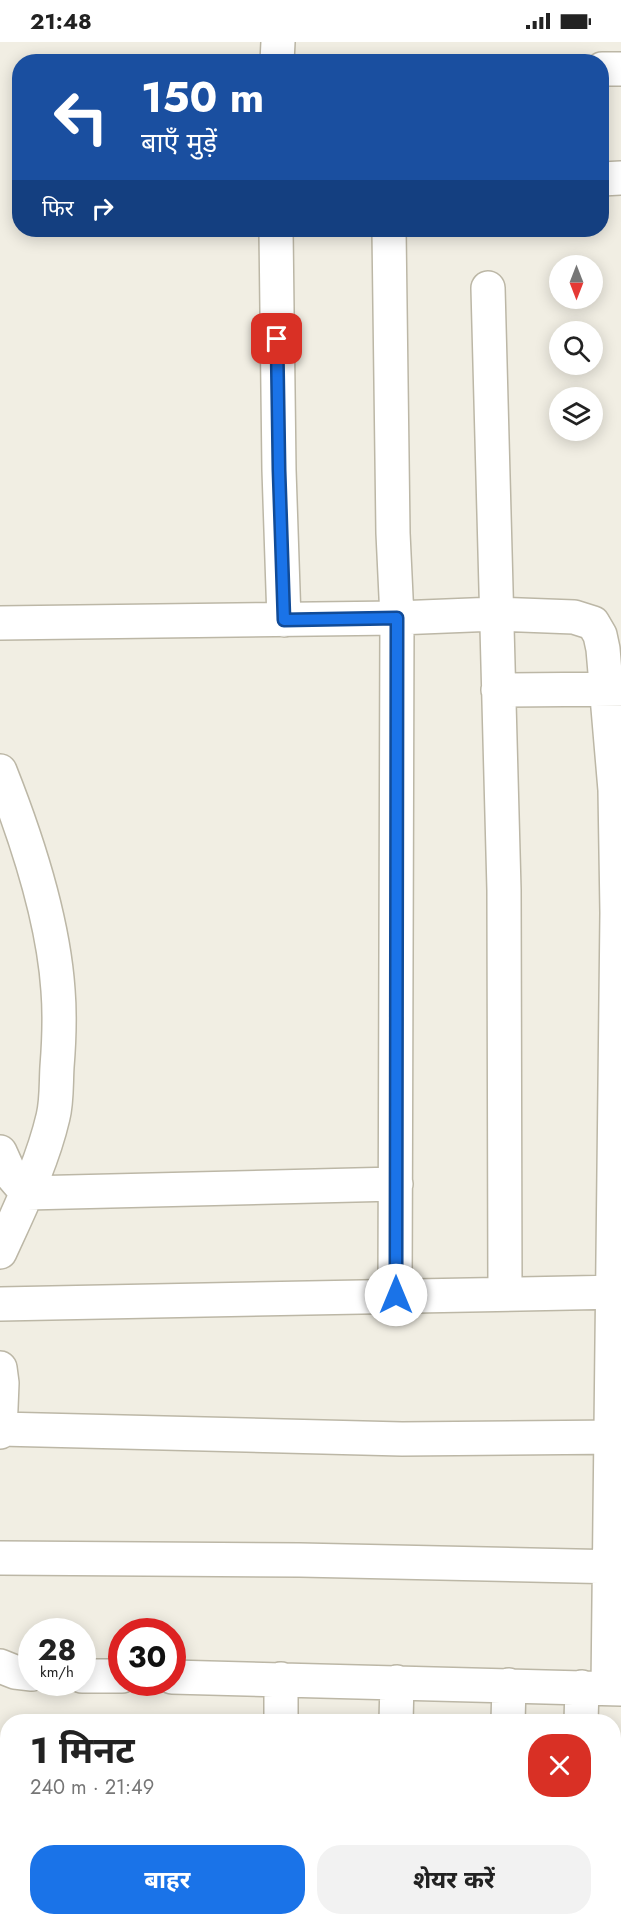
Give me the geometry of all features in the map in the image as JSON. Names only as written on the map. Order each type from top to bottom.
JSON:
[{"type":"street","points":[[276,237],[279,470],[284,620]]},
{"type":"street","points":[[389,237],[393,533],[397,618],[396,1295]]},
{"type":"street","points":[[488,288],[504,890],[505,1294]]},
{"type":"street","points":[[0,623],[397,618],[496,614],[574,617],[592,623],[600,634],[614,689],[617,913],[615,1567],[604,1688],[586,1714]]},
{"type":"street","points":[[498,690],[614,689]]},
{"type":"street","points":[[0,771],[19,818],[41,896],[54,954],[58,990],[58,1056],[54,1115],[37,1172],[0,1252]]},
{"type":"street","points":[[0,1152],[9,1172],[27,1192],[396,1184]]},
{"type":"street","points":[[0,1304],[616,1292]]},
{"type":"street","points":[[0,1368],[2,1383],[0,1430],[402,1439],[616,1437]]},
{"type":"street","points":[[0,1558],[300,1560],[615,1567]]},
{"type":"street","points":[[0,1666],[18,1672]]},
{"type":"street","points":[[186,1677],[604,1688]]},
{"type":"street","points":[[281,1679],[281,1714]]},
{"type":"street","points":[[396,1714],[397,1682]]},
{"type":"street","points":[[508,1685],[508,1714]]},
{"type":"route","points":[[277,339],[284,620],[397,618],[396,1295]]}]
